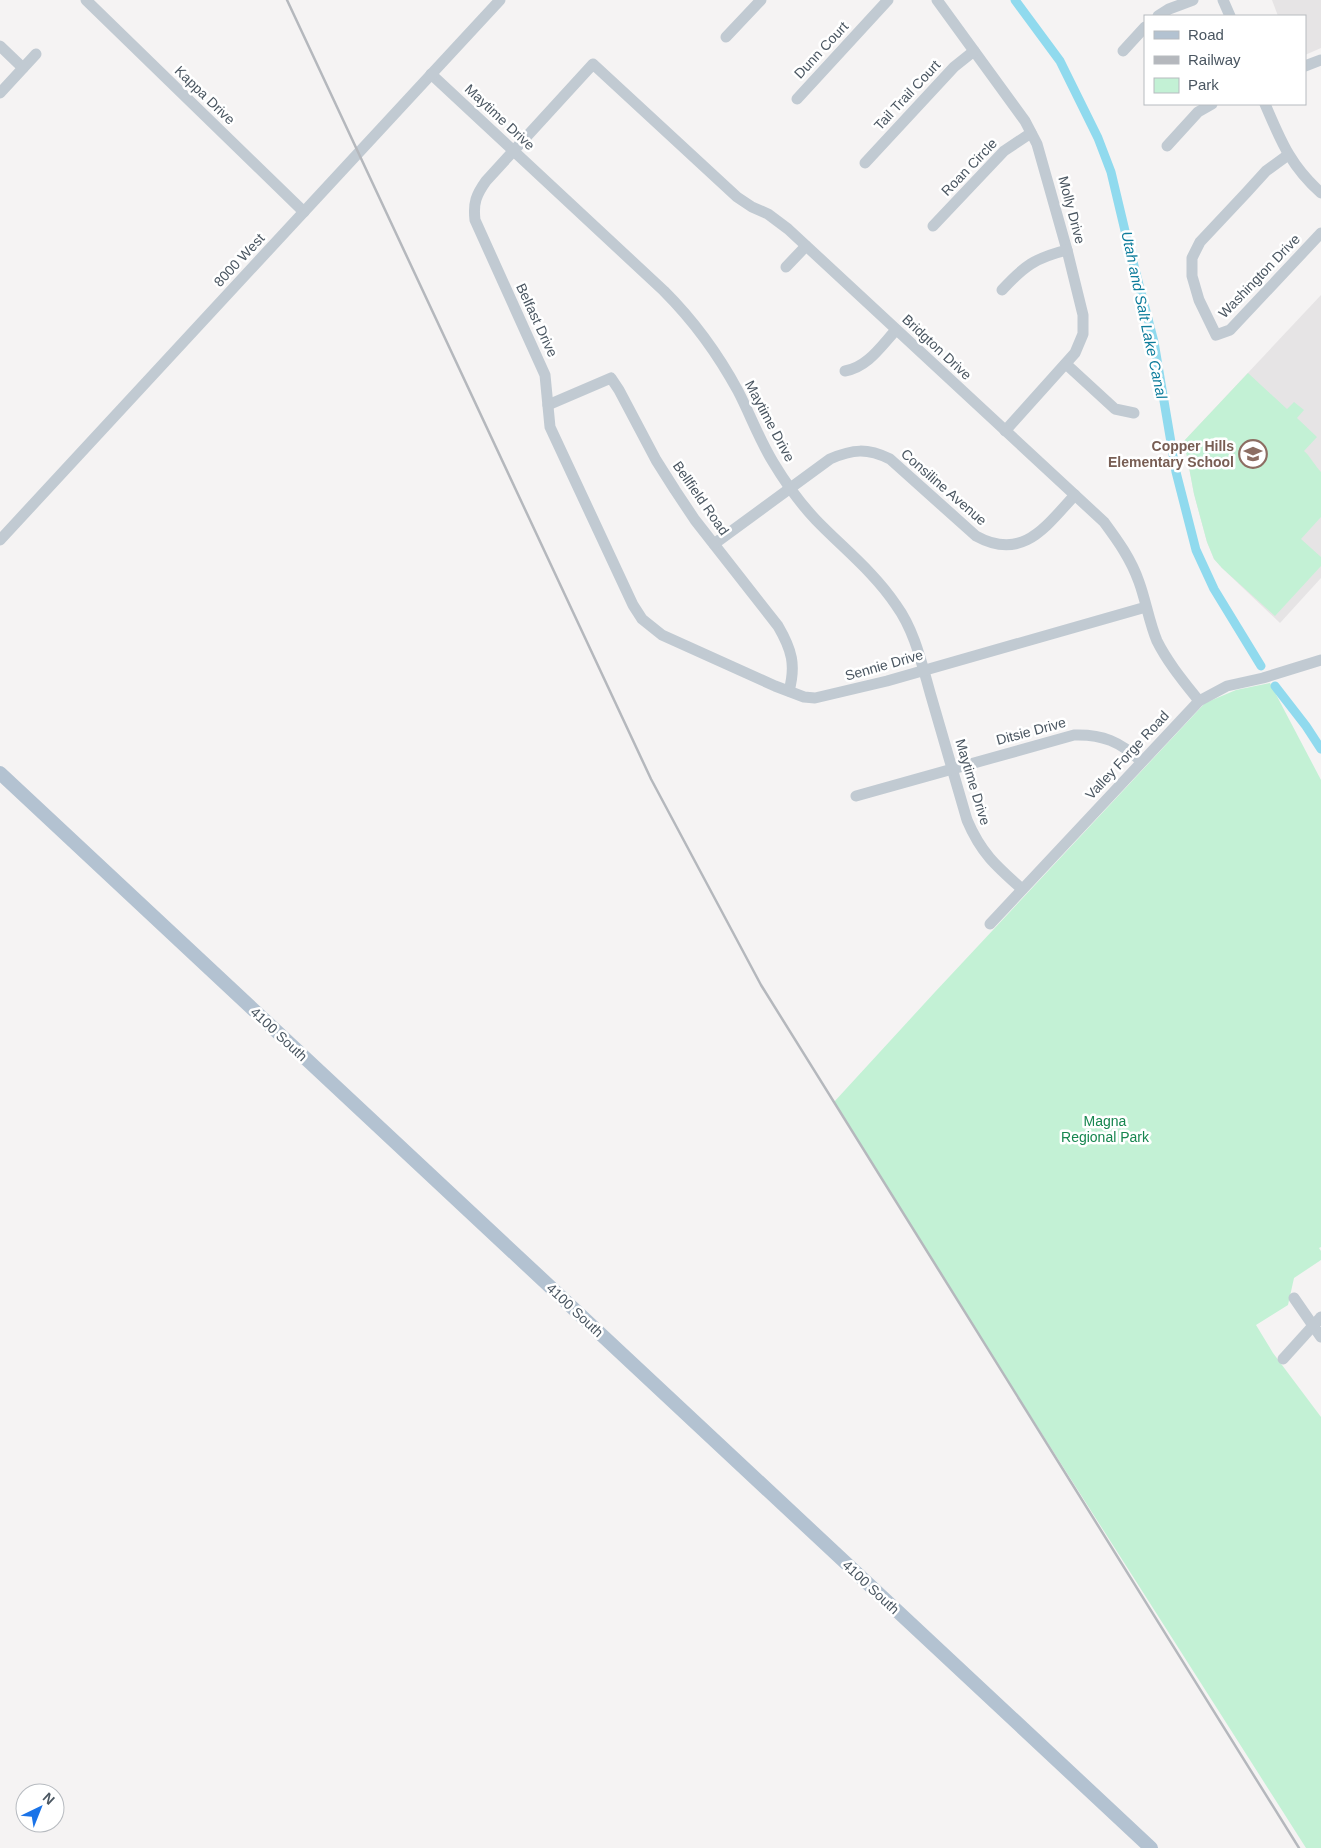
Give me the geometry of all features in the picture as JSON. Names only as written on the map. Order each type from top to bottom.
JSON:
[{"type":"main road","name":"4100 South","points":[[0,773],[1151,1848]]},
{"type":"street","name":"Kappa Drive","points":[[86,0],[304,212]]},
{"type":"street","name":"8000 West","points":[[0,540],[500,0]]},
{"type":"street","points":[[726,37],[761,0]]},
{"type":"street","name":"Dunn Court","points":[[797,99],[888,0]]},
{"type":"street","name":"Molly Drive","points":[[937,0],[1024,121],[1042,157],[1067,250],[1084,325],[1080,344],[1066,364],[1005,431]]},
{"type":"street","points":[[1160,15],[1193,0]]},
{"type":"street","points":[[1223,0],[1230,15]]},
{"type":"street","points":[[1123,51],[1144,28]]},
{"type":"street","points":[[0,46],[23,68]]},
{"type":"street","name":"Tail Trail Court","points":[[865,163],[954,67],[974,51]]},
{"type":"street","points":[[0,93],[36,54]]},
{"type":"street","points":[[1306,66],[1321,60]]},
{"type":"street","name":"Belfast Drive","points":[[593,64],[486,180],[476,194],[473,206],[475,220],[545,375],[550,426],[633,605],[642,619]]},
{"type":"street","name":"Bridgton Drive","points":[[593,64],[736,197],[752,208],[774,218],[806,246],[1104,522],[1130,561],[1157,641],[1166,658],[1199,701]]},
{"type":"street","name":"Maytime Drive","points":[[431,74],[664,291],[695,325],[722,364],[764,447],[790,488],[814,518],[883,586],[898,607],[912,636],[924,670],[967,820],[975,840],[990,860],[1022,889]]},
{"type":"street","points":[[1166,146],[1198,112],[1210,105]]},
{"type":"street","points":[[1265,105],[1288,155],[1304,177],[1321,193]]},
{"type":"street","name":"Roan Circle","points":[[933,226],[1004,151],[1031,133]]},
{"type":"street","name":"Washington Drive","points":[[1288,155],[1266,171],[1246,192],[1200,242],[1192,258],[1192,276],[1199,300],[1216,335],[1230,330],[1321,233]]},
{"type":"street","points":[[786,267],[806,246]]},
{"type":"street","points":[[1002,290],[1027,265],[1039,258],[1067,250]]},
{"type":"street","points":[[845,371],[856,369],[865,363],[896,330]]},
{"type":"street","points":[[1066,364],[1115,409],[1134,413]]},
{"type":"street","name":"Bellfield Road","points":[[548,405],[611,378],[670,483],[714,544],[778,626],[787,642],[792,658],[793,676],[789,691]]},
{"type":"street","name":"Consiline Avenue","points":[[714,544],[830,459],[846,452],[863,450],[876,452],[890,458],[976,536],[997,544],[1021,542],[1033,538],[1042,531],[1074,495]]},
{"type":"street","name":"Sennie Drive","points":[[642,619],[662,636],[789,691],[804,697],[815,698],[826,697],[1146,607]]},
{"type":"street","name":"Valley Forge Road","points":[[990,924],[1199,701],[1227,686],[1263,678],[1321,660]]},
{"type":"street","name":"Ditsie Drive","points":[[856,796],[1074,735],[1090,734],[1104,737],[1118,743],[1141,761]]},
{"type":"street","points":[[1294,1298],[1317,1322],[1321,1337]]},
{"type":"street","points":[[1283,1359],[1317,1322]]},
{"type":"shaded area","points":[[1272,0],[1321,0],[1321,48],[1306,55],[1306,15],[1278,15]]},
{"type":"shaded area","name":"Copper Hills Elementary School","points":[[1321,295],[1321,578],[1280,623],[1214,559],[1207,542],[1194,494],[1184,441]]},
{"type":"green space","name":"Copper Hills Elementary School","points":[[1248,373],[1287,409],[1294,402],[1304,410],[1297,418],[1317,437],[1304,451],[1321,472],[1321,517],[1301,539],[1321,557],[1321,566],[1275,616],[1214,559],[1207,542],[1194,494],[1184,441]]},
{"type":"green space","name":"Magna Regional Park","points":[[1270,683],[1321,780],[1321,1247],[1319,1248],[1321,1260],[1294,1278],[1288,1305],[1256,1325],[1273,1353],[1321,1417],[1321,1848],[1306,1848],[956,1299],[834,1102],[1205,703],[1236,690]]},
{"type":"waterway","name":"Utah and Salt Lake Canal","points":[[1015,0],[1060,61],[1098,138],[1111,172],[1154,342],[1176,472],[1196,550],[1214,589],[1261,666]]},
{"type":"waterway","name":"Utah and Salt Lake Canal","points":[[1275,686],[1321,749]]},
{"type":"railway","points":[[287,0],[651,779],[761,985],[1299,1848]]},
{"type":"place","name":"Copper Hills Elementary School","points":[[1253,454]]}]
